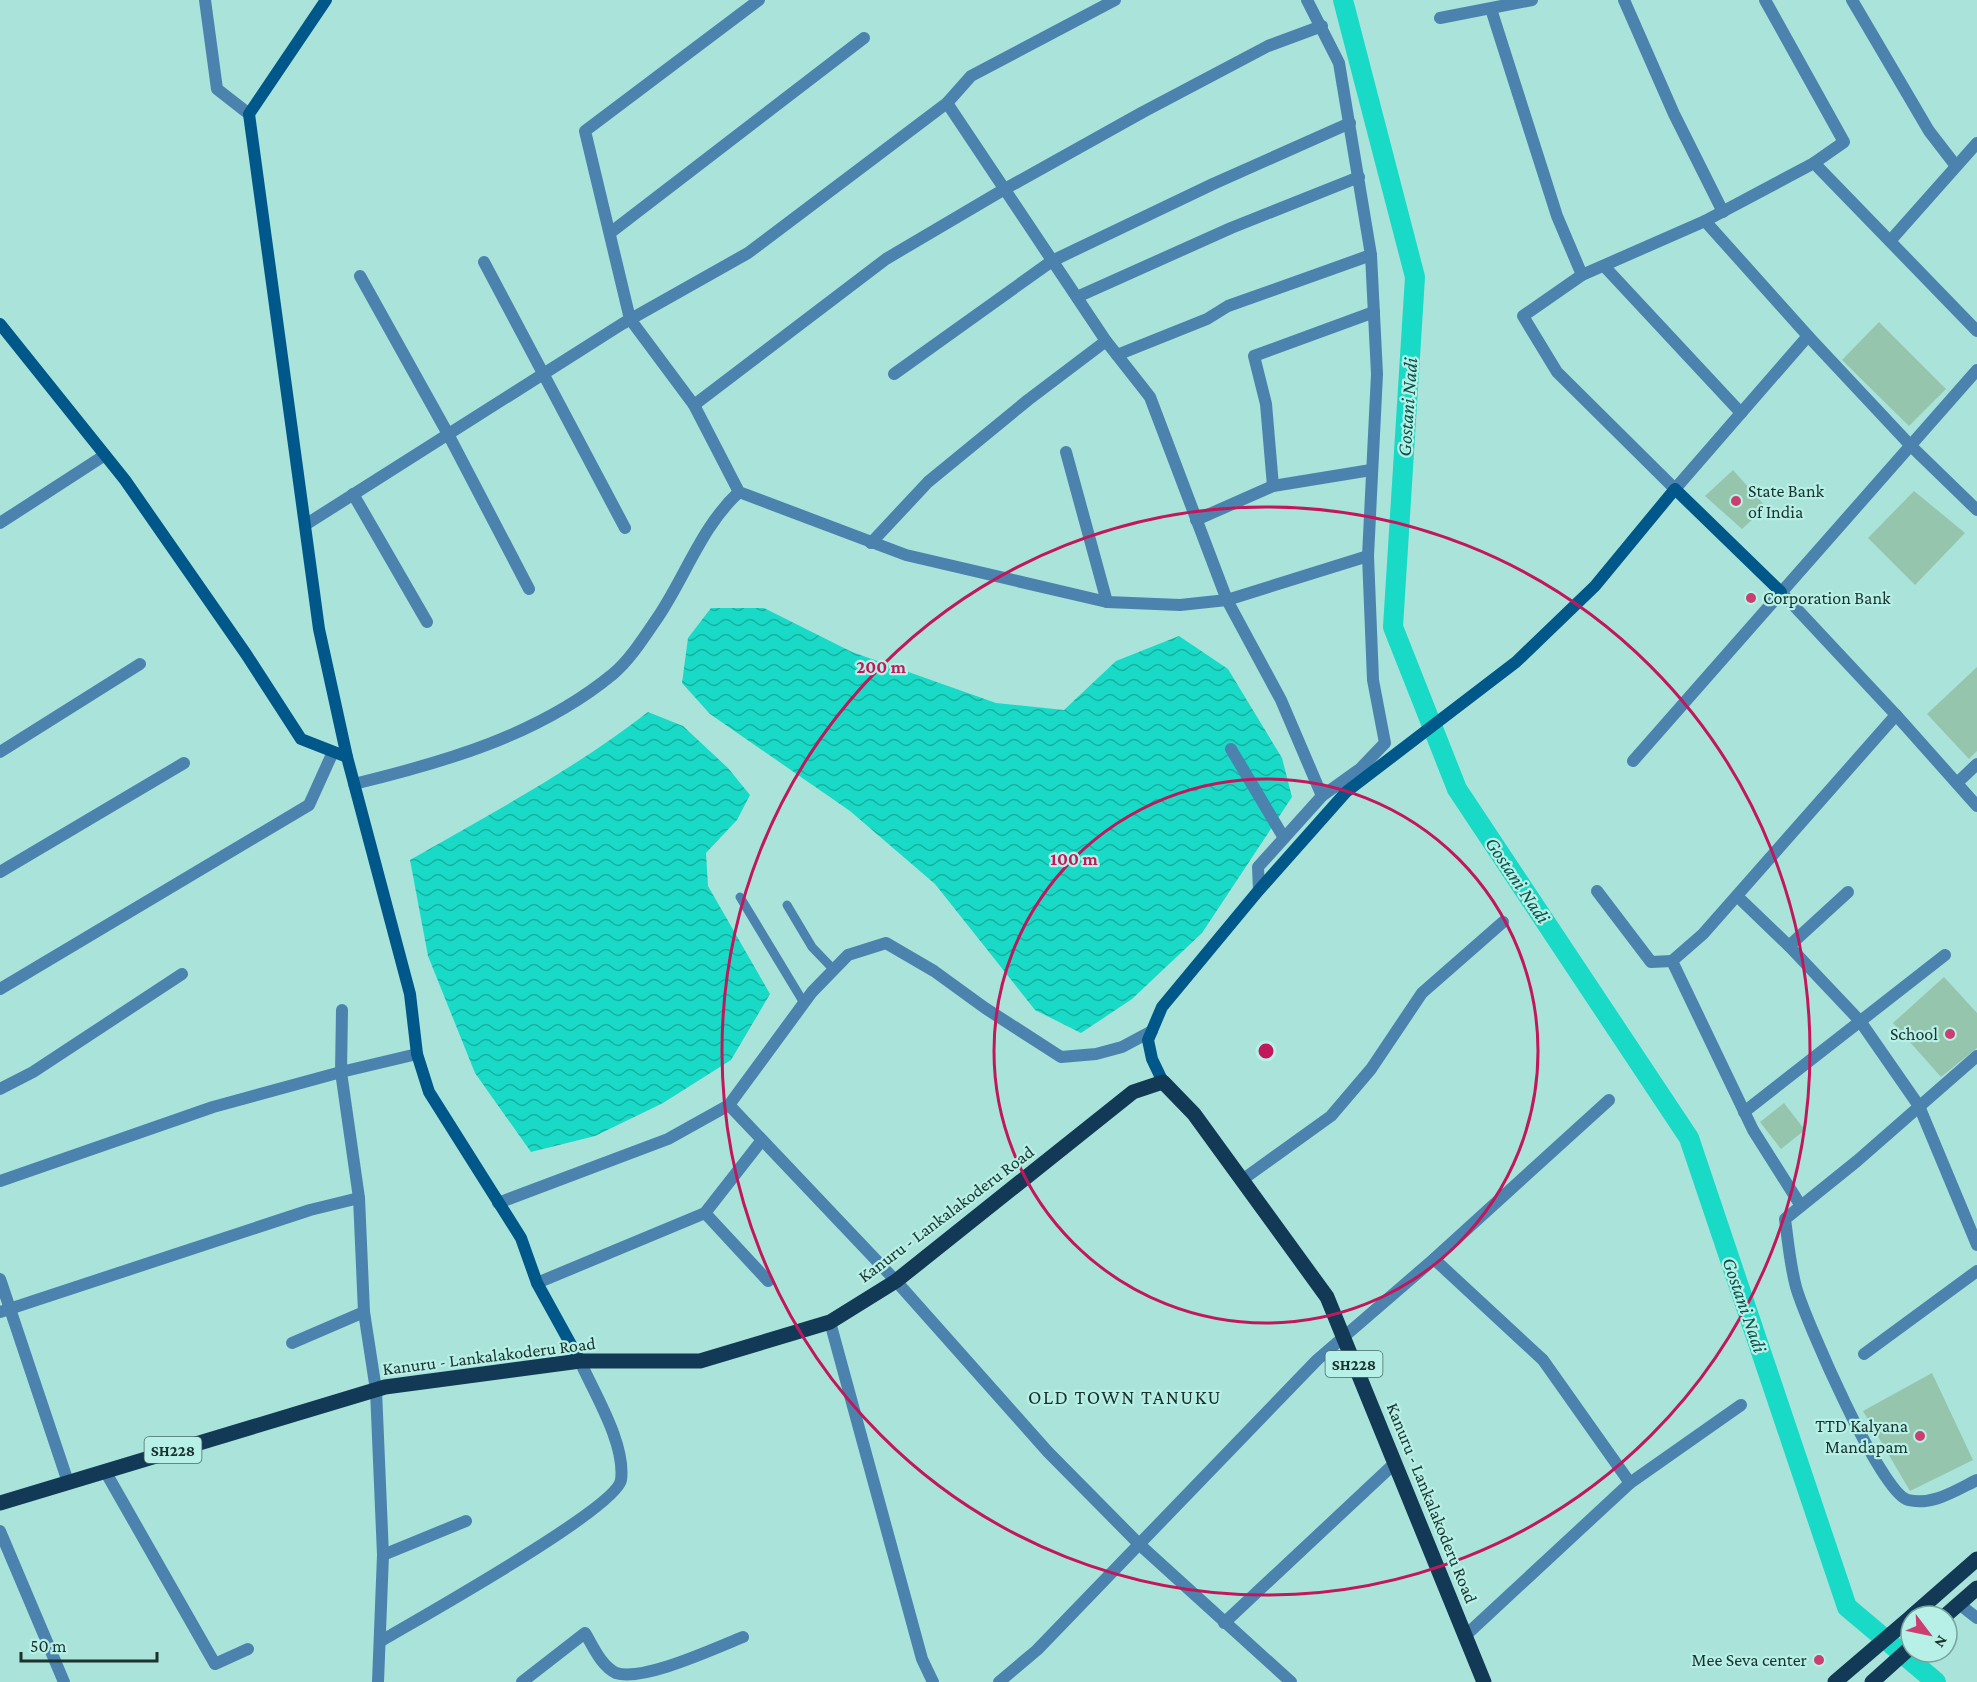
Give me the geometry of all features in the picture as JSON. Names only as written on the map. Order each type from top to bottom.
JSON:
[{"type":"main road","name":"Kanuru - Lankalakoderu Road","points":[[0,1503],[377,1390],[580,1361],[700,1361],[830,1322],[896,1281],[1133,1092],[1163,1082],[1180,1096],[1327,1297],[1484,1682]]},
{"type":"main road","points":[[1925,1604],[1977,1559]]},
{"type":"main road","points":[[1959,1604],[1977,1587],[1964,1571]]},
{"type":"main road","points":[[1835,1682],[1899,1626]]},
{"type":"main road","points":[[1872,1682],[1899,1658]]},
{"type":"street","points":[[205,0],[217,89],[249,114]]},
{"type":"street","points":[[326,0],[249,114],[319,629],[347,757],[410,994],[417,1054],[429,1092],[521,1238],[537,1283],[580,1361],[621,1458],[620,1483],[610,1496],[572,1526],[381,1641]]},
{"type":"street","points":[[759,0],[585,131],[630,319],[694,405],[740,492],[906,555],[1107,602],[1180,605],[1227,600],[1368,556]]},
{"type":"street","points":[[304,525],[630,319],[748,253],[947,103],[971,76],[1115,0]]},
{"type":"street","points":[[1259,890],[1258,867],[1322,796],[1361,768],[1385,743],[1373,680],[1368,556],[1377,374],[1371,255],[1339,63],[1307,0]]},
{"type":"street","points":[[1440,18],[1532,0]]},
{"type":"street","points":[[1624,0],[1674,114],[1723,212]]},
{"type":"street","points":[[1765,0],[1844,142],[1814,163],[1723,212],[1582,275],[1523,316],[1557,372],[1781,592],[1977,806]]},
{"type":"street","points":[[1852,0],[1929,131],[1956,166]]},
{"type":"street","points":[[1491,9],[1557,216],[1582,275]]},
{"type":"street","points":[[694,405],[886,260],[1003,190],[1268,46],[1322,26]]},
{"type":"street","points":[[610,233],[864,38]]},
{"type":"street","points":[[947,103],[1106,341],[1150,397],[1227,600],[1281,700],[1322,796]]},
{"type":"street","points":[[894,374],[1052,261],[1213,184],[1350,123]]},
{"type":"street","points":[[1890,241],[1977,143]]},
{"type":"street","points":[[1814,163],[1977,331]]},
{"type":"street","points":[[1077,297],[1231,228],[1359,177]]},
{"type":"street","points":[[1705,221],[1911,446],[1977,510]]},
{"type":"street","points":[[1117,355],[1207,319],[1228,306],[1371,255]]},
{"type":"street","points":[[483,262],[625,528]]},
{"type":"street","points":[[1604,266],[1741,413]]},
{"type":"street","points":[[360,276],[448,434],[529,589]]},
{"type":"street","points":[[1273,486],[1266,404],[1254,356],[1374,312]]},
{"type":"street","points":[[0,324],[105,455],[246,654],[301,739],[347,757]]},
{"type":"street","points":[[1163,1082],[1152,1059],[1148,1040],[1162,1007],[1259,890],[1346,792],[1499,678],[1595,586],[1675,489],[1808,336]]},
{"type":"street","points":[[871,543],[928,482],[1028,400],[1106,341]]},
{"type":"street","points":[[1633,761],[1977,370]]},
{"type":"street","points":[[1066,452],[1107,602]]},
{"type":"street","points":[[0,523],[105,455]]},
{"type":"street","points":[[1196,520],[1273,486],[1371,470]]},
{"type":"street","points":[[354,784],[430,765],[518,733],[568,705],[614,673],[676,590],[697,547],[721,508],[740,492]]},
{"type":"street","points":[[353,494],[427,622]]},
{"type":"street","points":[[0,752],[140,664]]},
{"type":"street","points":[[1597,891],[1651,962],[1672,961],[1703,934],[1896,715]]},
{"type":"street","points":[[1232,749],[1284,838]]},
{"type":"street","points":[[0,989],[309,805],[333,752]]},
{"type":"street","points":[[0,872],[184,763]]},
{"type":"street","points":[[1957,783],[1977,764]]},
{"type":"street","points":[[1789,946],[1848,892]]},
{"type":"street","points":[[1737,896],[1789,946],[1860,1021],[1919,1106],[1977,1245]]},
{"type":"street","points":[[1242,1180],[1331,1116],[1371,1069],[1422,993],[1503,922]]},
{"type":"street","points":[[498,1203],[668,1139],[729,1105],[804,1003],[834,969],[848,955],[886,944],[934,971],[985,1008],[1061,1057],[1096,1054],[1122,1047],[1152,1031]]},
{"type":"street","points":[[1744,1112],[1945,955]]},
{"type":"street","points":[[1672,961],[1744,1112],[1800,1206]]},
{"type":"street","points":[[0,1089],[33,1072],[182,974]]},
{"type":"street","points":[[342,1010],[341,1072],[359,1198],[364,1312],[377,1390],[383,1555],[378,1682]]},
{"type":"street","points":[[0,1181],[213,1107],[417,1054]]},
{"type":"street","points":[[1977,1056],[1785,1219],[1796,1288],[1845,1403],[1885,1478],[1896,1493],[1907,1500],[1932,1501],[1977,1480]]},
{"type":"street","points":[[999,1682],[1037,1650],[1317,1360],[1434,1259],[1609,1100]]},
{"type":"street","points":[[729,1105],[896,1281],[1048,1452],[1140,1545],[1291,1682]]},
{"type":"street","points":[[537,1283],[705,1213],[762,1140]]},
{"type":"street","points":[[6,1310],[310,1210],[359,1198]]},
{"type":"street","points":[[705,1213],[768,1281]]},
{"type":"street","points":[[1434,1259],[1543,1360],[1630,1483]]},
{"type":"street","points":[[1864,1354],[1977,1271]]},
{"type":"street","points":[[0,1279],[6,1310],[68,1482]]},
{"type":"street","points":[[292,1343],[364,1312]]},
{"type":"street","points":[[830,1322],[922,1659],[933,1682]]},
{"type":"street","points":[[1465,1636],[1630,1483],[1741,1405]]},
{"type":"street","points":[[1224,1623],[1395,1463]]},
{"type":"street","points":[[105,1471],[215,1664],[248,1649]]},
{"type":"street","points":[[383,1555],[466,1521]]},
{"type":"street","points":[[0,1531],[64,1682]]},
{"type":"street","points":[[1959,1604],[1977,1618]]},
{"type":"street","points":[[522,1682],[585,1633],[605,1666],[617,1674],[632,1676],[660,1670],[743,1637]]},
{"type":"lane","points":[[740,897],[804,1003]]},
{"type":"lane","points":[[787,905],[812,947],[834,969]]},
{"type":"water","points":[[711,608],[764,608],[852,652],[996,703],[1064,710],[1116,661],[1179,636],[1228,669],[1282,758],[1292,797],[1202,933],[1132,999],[1081,1033],[1035,1010],[935,884],[850,811],[710,714],[682,683],[688,638]]},
{"type":"water","points":[[648,712],[683,726],[728,768],[750,795],[737,820],[706,853],[708,886],[770,994],[731,1060],[663,1103],[595,1136],[531,1152],[475,1073],[428,956],[410,860],[561,772]]},
{"type":"building","points":[[1879,322],[1946,389],[1909,426],[1842,360]]},
{"type":"building","name":"State Bank of India","points":[[1733,470],[1766,507],[1742,529],[1705,496]]},
{"type":"building","points":[[1914,491],[1965,533],[1915,585],[1868,538]]},
{"type":"building","points":[[1977,667],[1977,751],[1969,759],[1927,714]]},
{"type":"building","points":[[1944,977],[1977,1013],[1977,1048],[1941,1077],[1893,1023]]},
{"type":"building","points":[[1784,1103],[1805,1130],[1781,1149],[1760,1122]]},
{"type":"building","name":"TTD Kalyana Mandapam","points":[[1932,1373],[1973,1460],[1910,1491],[1863,1411]]},
{"type":"waterway","name":"Gostani Nadi","points":[[1343,0],[1415,277],[1393,627],[1457,789],[1689,1138],[1847,1607],[1936,1682]]},
{"type":"place","name":"State Bank of India","points":[[1736,501]]},
{"type":"place","name":"Corporation Bank","points":[[1751,598]]},
{"type":"place","name":"School","points":[[1950,1034]]},
{"type":"place","name":"TTD Kalyana Mandapam","points":[[1920,1436]]},
{"type":"place","name":"Mee Seva center","points":[[1819,1660]]},
{"type":"district","name":"OLD TOWN TANUKU","points":[[1125,1397]]}]
